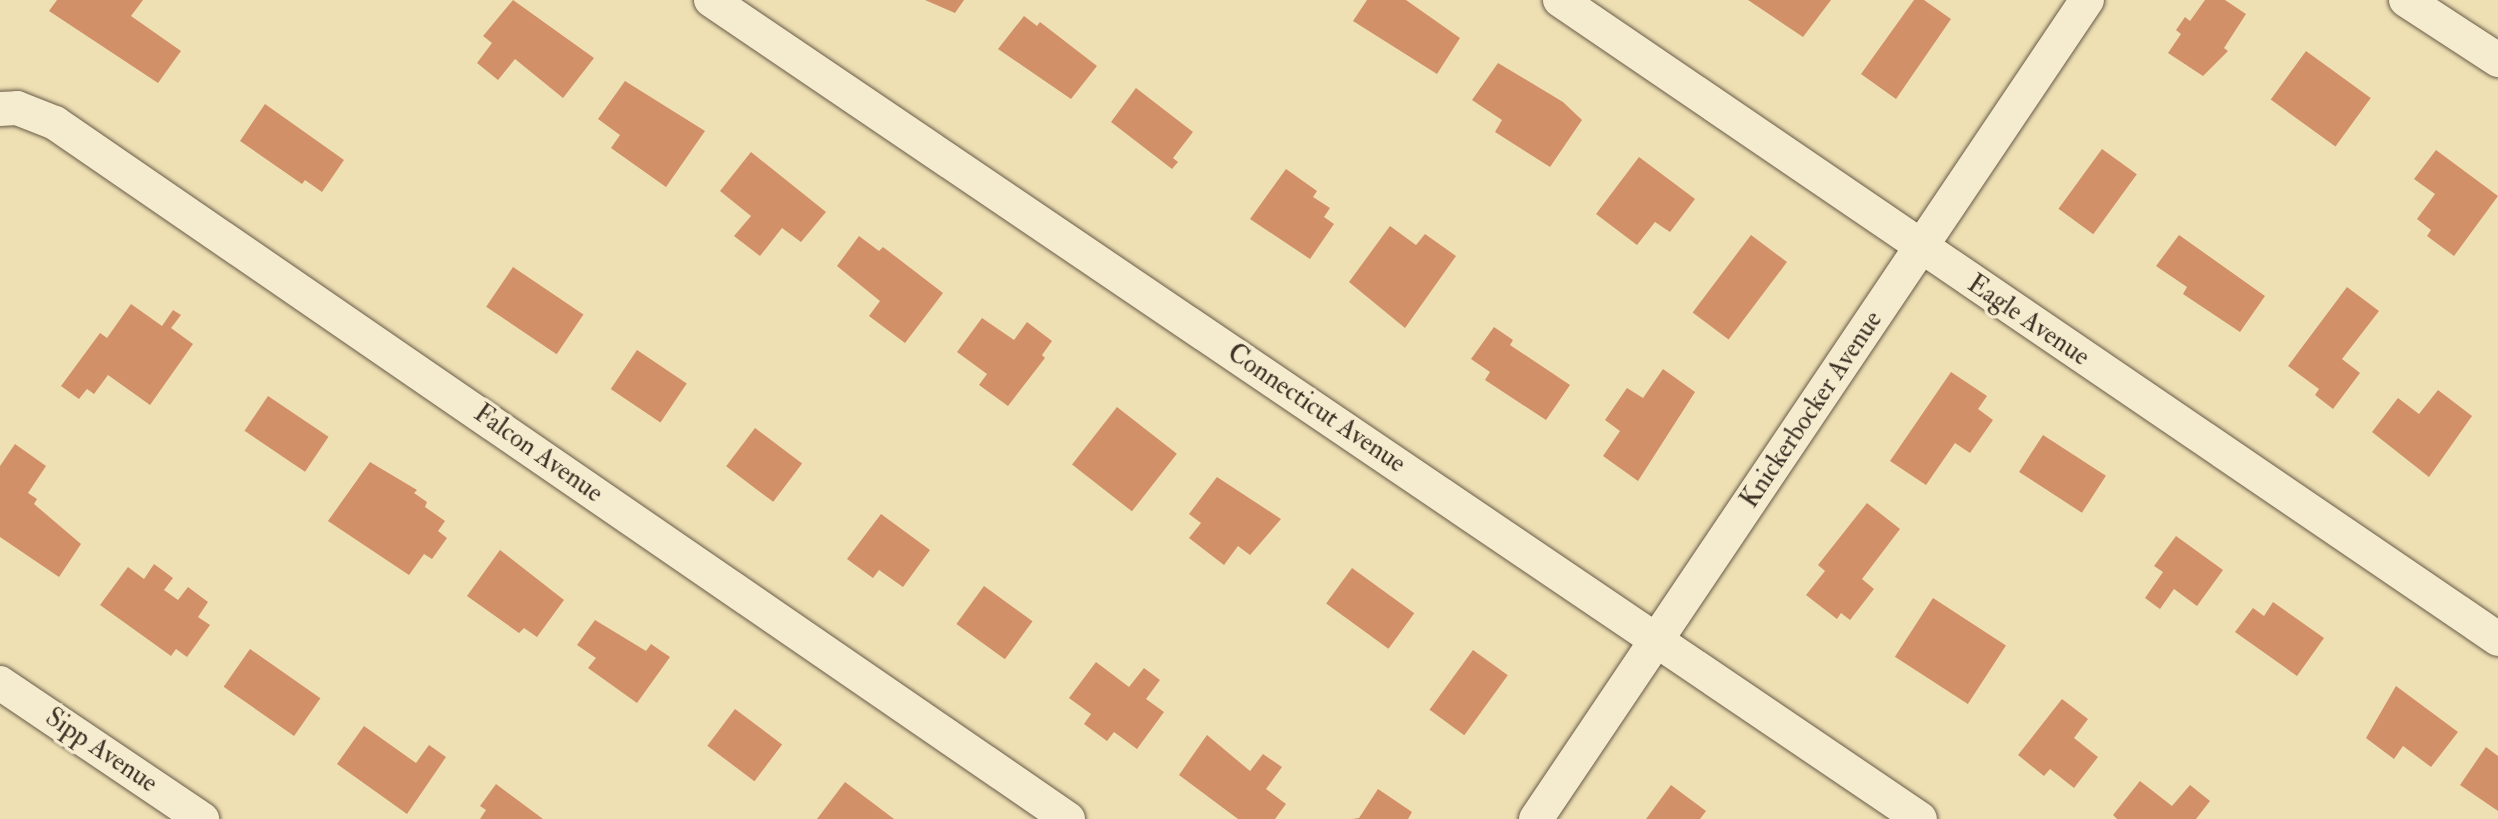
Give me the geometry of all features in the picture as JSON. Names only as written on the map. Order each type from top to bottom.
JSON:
[{"type":"street","name":"Connecticut Avenue","points":[[711,0],[1920,819]]},
{"type":"street","name":"Eagle Avenue","points":[[1560,0],[1920,249],[2498,639]]},
{"type":"street","name":"Knickerbocker Avenue","points":[[1536,819],[2087,0]]},
{"type":"street","points":[[2406,0],[2498,60]]},
{"type":"street","name":"Falcon Avenue","points":[[0,109],[17,108],[55,123],[1068,819]]},
{"type":"street","name":"Sipp Avenue","points":[[0,683],[202,819]]},
{"type":"building","points":[[57,0],[143,0],[131,16],[181,51],[158,83],[49,11]]},
{"type":"building","points":[[513,0],[594,58],[563,98],[515,59],[498,80],[477,63],[492,43],[483,36]]},
{"type":"building","points":[[925,0],[964,0],[955,13]]},
{"type":"building","points":[[1367,0],[1406,0],[1460,38],[1437,74],[1353,21]]},
{"type":"building","points":[[1748,0],[1831,0],[1803,37]]},
{"type":"building","points":[[1914,0],[1924,0],[1951,19],[1896,99],[1861,74]]},
{"type":"building","points":[[2205,0],[2225,0],[2246,14],[2224,48],[2228,51],[2203,76],[2168,53],[2181,34],[2176,30],[2185,17],[2190,21]]},
{"type":"building","points":[[1024,16],[1037,26],[1040,22],[1097,66],[1071,99],[998,49]]},
{"type":"building","points":[[2306,51],[2371,98],[2335,147],[2271,100]]},
{"type":"building","points":[[1498,63],[1563,102],[1582,120],[1550,167],[1495,132],[1502,120],[1472,100]]},
{"type":"building","points":[[625,81],[705,131],[666,187],[611,148],[620,135],[598,119]]},
{"type":"building","points":[[1136,88],[1193,132],[1173,158],[1178,162],[1172,169],[1111,122]]},
{"type":"building","points":[[265,104],[344,160],[322,192],[305,180],[302,184],[240,141]]},
{"type":"building","points":[[2102,149],[2137,174],[2093,234],[2059,209]]},
{"type":"building","points":[[2436,150],[2498,196],[2454,256],[2427,236],[2431,230],[2417,219],[2435,194],[2414,179]]},
{"type":"building","points":[[751,152],[826,212],[801,242],[782,228],[760,256],[734,236],[751,216],[720,191]]},
{"type":"building","points":[[1639,157],[1695,199],[1670,232],[1655,222],[1637,245],[1596,214]]},
{"type":"building","points":[[1286,169],[1317,191],[1313,197],[1330,208],[1324,217],[1334,224],[1310,259],[1250,219]]},
{"type":"building","points":[[1390,226],[1416,245],[1425,234],[1456,256],[1405,328],[1349,282]]},
{"type":"building","points":[[1751,235],[1787,262],[1729,340],[1693,312]]},
{"type":"building","points":[[2179,235],[2265,296],[2240,332],[2183,294],[2187,287],[2156,266]]},
{"type":"building","points":[[859,236],[879,251],[883,247],[943,293],[905,343],[869,316],[880,301],[837,266]]},
{"type":"building","points":[[513,267],[583,315],[557,354],[486,307]]},
{"type":"building","points":[[2347,287],[2379,311],[2342,359],[2360,373],[2333,409],[2315,395],[2319,389],[2288,366]]},
{"type":"building","points":[[131,304],[162,326],[173,310],[181,315],[171,328],[193,344],[150,405],[108,375],[94,394],[87,389],[79,399],[61,386],[100,333],[107,338]]},
{"type":"building","points":[[982,318],[1014,340],[1027,322],[1052,341],[1042,355],[1045,358],[1008,406],[979,385],[987,374],[957,352]]},
{"type":"building","points":[[1494,327],[1513,340],[1510,345],[1570,385],[1546,420],[1485,380],[1490,372],[1471,359]]},
{"type":"building","points":[[637,350],[687,384],[660,423],[611,389]]},
{"type":"building","points":[[1663,369],[1695,392],[1638,481],[1603,456],[1620,431],[1605,420],[1627,388],[1643,398]]},
{"type":"building","points":[[1951,372],[1987,396],[1978,409],[1993,420],[1970,453],[1955,443],[1926,485],[1890,461]]},
{"type":"building","points":[[2438,390],[2472,416],[2429,477],[2372,432],[2398,398],[2419,414]]},
{"type":"building","points":[[268,396],[329,437],[305,472],[245,431]]},
{"type":"building","points":[[1117,407],[1177,454],[1132,511],[1072,465]]},
{"type":"building","points":[[755,428],[802,464],[773,502],[726,466]]},
{"type":"building","points":[[2043,435],[2106,476],[2082,513],[2019,472]]},
{"type":"building","points":[[15,444],[46,466],[28,493],[37,499],[34,504],[81,544],[59,577],[0,537],[0,466]]},
{"type":"building","points":[[370,462],[417,490],[414,493],[427,502],[425,507],[445,521],[438,531],[447,538],[432,559],[424,554],[409,575],[328,521]]},
{"type":"building","points":[[1217,477],[1281,519],[1250,555],[1238,546],[1224,565],[1189,538],[1201,523],[1189,514]]},
{"type":"building","points":[[1867,503],[1900,529],[1862,579],[1874,589],[1850,620],[1841,613],[1837,619],[1806,595],[1825,571],[1818,565]]},
{"type":"building","points":[[881,514],[930,550],[903,587],[879,570],[873,578],[847,559]]},
{"type":"building","points":[[2176,536],[2223,570],[2197,606],[2174,589],[2160,609],[2145,598],[2163,572],[2154,566]]},
{"type":"building","points":[[500,550],[564,600],[537,637],[524,628],[519,633],[467,596]]},
{"type":"building","points":[[154,564],[173,578],[164,590],[178,600],[188,587],[208,602],[198,617],[210,625],[187,657],[176,649],[171,656],[100,605],[128,567],[144,579]]},
{"type":"building","points":[[1352,568],[1414,613],[1388,649],[1326,604]]},
{"type":"building","points":[[984,586],[1033,621],[1005,659],[956,624]]},
{"type":"building","points":[[1933,598],[2006,645],[1968,704],[1895,657]]},
{"type":"building","points":[[2273,602],[2324,638],[2297,676],[2235,632],[2253,608],[2264,616]]},
{"type":"building","points":[[595,620],[646,651],[651,644],[670,657],[637,703],[588,668],[596,658],[577,645]]},
{"type":"building","points":[[250,649],[320,698],[294,736],[224,687]]},
{"type":"building","points":[[1473,650],[1508,675],[1464,735],[1430,710]]},
{"type":"building","points":[[1096,662],[1129,687],[1144,668],[1160,680],[1146,699],[1164,712],[1137,749],[1114,732],[1107,741],[1084,724],[1091,714],[1069,698]]},
{"type":"building","points":[[2396,686],[2458,732],[2431,767],[2403,746],[2394,759],[2366,738]]},
{"type":"building","points":[[2062,699],[2088,719],[2074,738],[2098,757],[2074,788],[2050,769],[2044,776],[2018,755]]},
{"type":"building","points":[[735,709],[782,745],[754,781],[707,746]]},
{"type":"building","points":[[364,726],[416,763],[429,745],[446,757],[407,814],[337,764]]},
{"type":"building","points":[[1207,735],[1250,771],[1263,754],[1282,767],[1266,789],[1286,804],[1275,819],[1238,819],[1179,775]]},
{"type":"building","points":[[2486,747],[2498,756],[2498,811],[2460,785]]},
{"type":"building","points":[[2140,781],[2172,806],[2190,785],[2210,801],[2196,819],[2117,819],[2113,815]]},
{"type":"building","points":[[845,782],[894,819],[817,819]]},
{"type":"building","points":[[496,784],[543,819],[480,819],[486,810],[480,806]]},
{"type":"building","points":[[1671,785],[1706,811],[1700,819],[1646,819]]},
{"type":"building","points":[[1378,789],[1412,812],[1408,819],[1352,819],[1359,818]]}]
